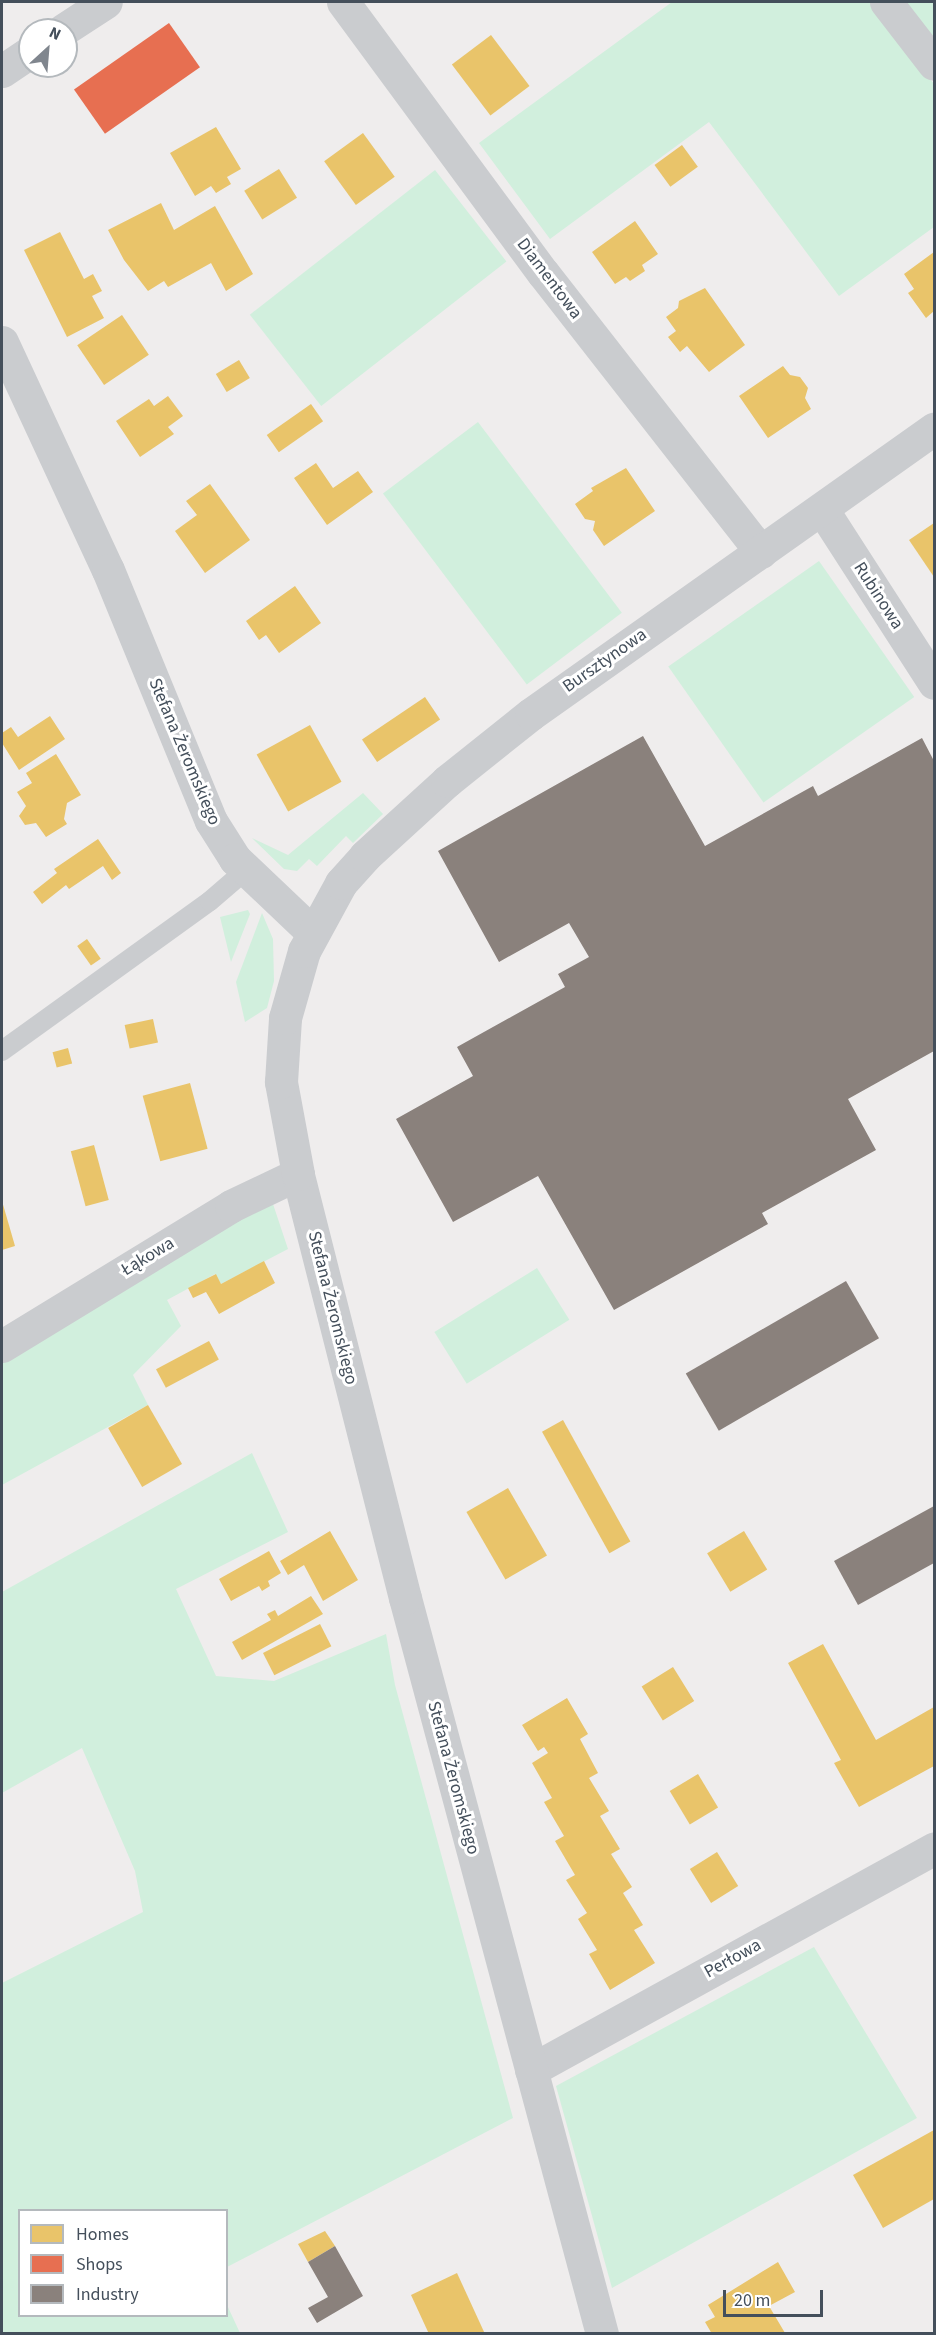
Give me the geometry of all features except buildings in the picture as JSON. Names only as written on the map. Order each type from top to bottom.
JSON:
[{"type":"street","points":[[78,20],[106,2]]},
{"type":"street","name":"Diamentowa","points":[[343,2],[543,273],[761,552]]},
{"type":"street","points":[[886,2],[934,64]]},
{"type":"street","points":[[2,71],[18,60]]},
{"type":"street","name":"Stefana Żeromskiego","points":[[2,342],[108,570],[212,821],[246,870],[312,932],[291,990],[281,1046],[280,1082],[298,1174],[602,2334]]},
{"type":"street","name":"Bursztynowa","points":[[312,932],[356,866],[447,781],[531,714],[934,429]]},
{"type":"street","name":"Rubinowa","points":[[822,509],[934,683]]},
{"type":"street","name":"Łąkowa","points":[[2,1346],[231,1206],[298,1174]]},
{"type":"street","name":"Perłowa","points":[[531,2070],[934,1848]]},
{"type":"lane","points":[[2,1051],[210,901],[246,870]]},
{"type":"green space","points":[[672,2],[872,2],[934,84],[934,227],[839,296],[709,122],[550,239],[479,143]]},
{"type":"green space","points":[[902,2],[934,2],[934,44]]},
{"type":"green space","points":[[435,170],[506,261],[321,406],[250,315]]},
{"type":"green space","points":[[478,422],[622,613],[527,684],[383,494]]},
{"type":"green space","points":[[819,561],[914,697],[763,803],[668,667]]},
{"type":"green space","points":[[363,793],[383,814],[353,843],[346,836],[317,866],[309,859],[297,871],[284,869],[252,838],[288,855]]},
{"type":"green space","points":[[248,910],[250,914],[231,962],[220,917]]},
{"type":"green space","points":[[262,913],[273,939],[274,981],[267,1008],[245,1022],[236,982]]},
{"type":"green space","points":[[272,1201],[288,1249],[221,1284],[215,1274],[167,1300],[181,1326],[133,1375],[148,1405],[2,1485],[2,1356]]},
{"type":"green space","points":[[537,1268],[569,1320],[467,1384],[434,1332]]},
{"type":"green space","points":[[252,1453],[288,1532],[176,1589],[216,1676],[274,1681],[386,1634],[395,1685],[513,2118],[228,2266],[228,2209],[18,2209],[18,2317],[228,2317],[228,2307],[240,2333],[2,2333],[2,1983],[143,1912],[135,1871],[82,1748],[2,1793],[2,1592]]},
{"type":"green space","points":[[814,1947],[917,2118],[612,2288],[556,2086]]}]
